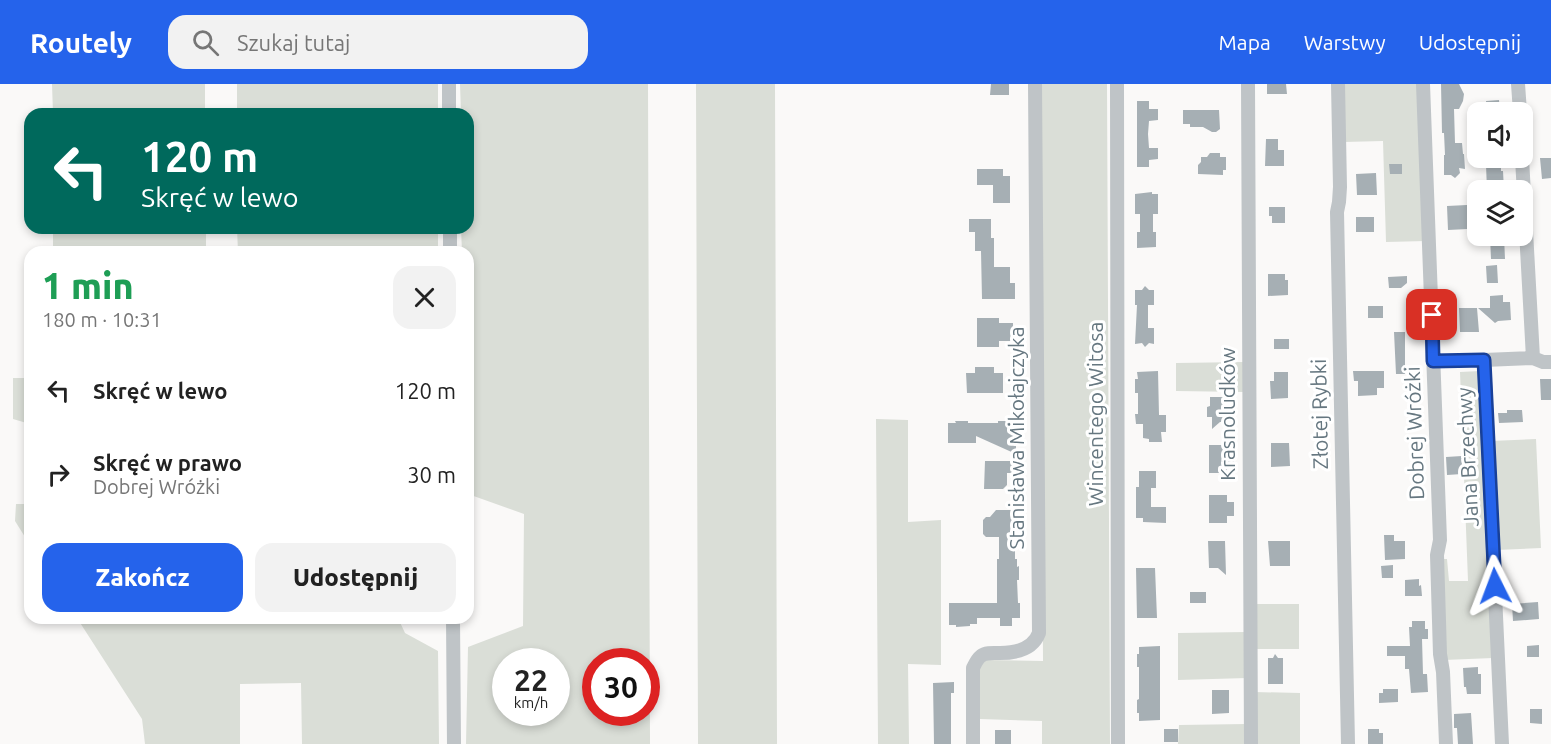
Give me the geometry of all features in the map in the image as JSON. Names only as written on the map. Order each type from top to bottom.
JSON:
[{"type":"street","points":[[449,84],[450,108]]},
{"type":"street","name":"Stanisława Mikołajczyka","points":[[974,744],[973,668],[976,662],[986,654],[1024,649],[1036,640],[1039,633],[1035,84]]},
{"type":"street","name":"Wincentego Witosa","points":[[1117,84],[1118,744]]},
{"type":"street","name":"Krasnoludków","points":[[1248,84],[1251,744]]},
{"type":"street","name":"Złotej Rybki","points":[[1338,84],[1340,187],[1337,212],[1348,744]]},
{"type":"street","name":"Dobrej Wróżki","points":[[1423,84],[1440,540],[1437,555],[1440,654],[1446,744]]},
{"type":"street","points":[[1518,84],[1519,102]]},
{"type":"street","points":[[1523,168],[1533,358]]},
{"type":"street","name":"Jana Brzechwy","points":[[1502,744],[1484,360],[1533,358],[1551,362]]},
{"type":"street","points":[[453,624],[454,744]]},
{"type":"lane","points":[[1433,361],[1484,360]]},
{"type":"shaded area","points":[[52,84],[205,84],[205,108],[53,108]]},
{"type":"shaded area","points":[[237,84],[438,84],[438,108],[237,108]]},
{"type":"shaded area","points":[[460,84],[648,84],[650,648],[582,648],[582,726],[650,726],[650,744],[466,744],[468,647],[523,626],[524,514],[474,496],[474,246],[462,246],[461,234],[474,234],[474,108],[461,108]]},
{"type":"shaded area","points":[[696,84],[775,84],[777,744],[698,744]]},
{"type":"shaded area","points":[[1040,84],[1107,84],[1110,744],[1042,744],[1042,721],[980,719],[980,665],[986,660],[1043,661]]},
{"type":"shaded area","points":[[1343,84],[1421,84],[1426,241],[1386,242],[1383,141],[1344,142]]},
{"type":"shaded area","points":[[53,234],[206,234],[206,246],[53,246]]},
{"type":"shaded area","points":[[237,234],[438,234],[438,246],[238,246]]},
{"type":"shaded area","points":[[1244,362],[1244,392],[1176,391],[1176,363]]},
{"type":"shaded area","points":[[1480,371],[1493,658],[1444,660],[1441,559],[1447,559],[1449,581],[1468,581],[1460,372]]},
{"type":"shaded area","points":[[13,378],[24,378],[24,422],[13,419]]},
{"type":"shaded area","points":[[876,419],[908,420],[908,522],[941,520],[941,665],[908,664],[909,744],[878,744]]},
{"type":"shaded area","points":[[1536,439],[1541,548],[1496,550],[1491,441]]},
{"type":"shaded area","points":[[16,504],[24,504],[24,535],[15,521]]},
{"type":"shaded area","points":[[1257,604],[1299,604],[1299,649],[1257,649]]},
{"type":"shaded area","points":[[81,624],[401,624],[405,633],[438,651],[439,744],[302,744],[301,683],[240,684],[240,744],[145,744],[142,719]]},
{"type":"shaded area","points":[[1246,632],[1247,678],[1178,680],[1178,633]]},
{"type":"shaded area","points":[[1254,692],[1300,693],[1300,744],[1254,744]]},
{"type":"shaded area","points":[[1246,724],[1246,744],[1178,744],[1179,725]]},
{"type":"building","points":[[991,84],[1009,84],[1009,95],[990,95]]},
{"type":"building","points":[[1267,84],[1286,84],[1287,94],[1267,94]]},
{"type":"building","points":[[1441,84],[1459,84],[1464,94],[1459,109],[1454,109],[1455,143],[1462,143],[1465,169],[1459,168],[1460,173],[1455,178],[1451,175],[1444,175]]},
{"type":"building","points":[[1137,101],[1149,101],[1149,109],[1158,109],[1158,120],[1149,121],[1148,134],[1149,148],[1158,148],[1158,159],[1149,160],[1149,167],[1137,167]]},
{"type":"building","points":[[1183,110],[1219,110],[1220,129],[1212,132],[1203,127],[1190,127],[1190,124],[1183,124]]},
{"type":"building","points":[[1266,139],[1278,139],[1278,150],[1284,150],[1284,166],[1265,166]]},
{"type":"building","points":[[1210,153],[1220,153],[1220,157],[1226,157],[1226,170],[1223,170],[1223,175],[1198,174],[1201,157],[1207,157]]},
{"type":"building","points":[[1540,158],[1551,158],[1551,178],[1542,179]]},
{"type":"building","points":[[1389,164],[1402,164],[1402,174],[1390,174]]},
{"type":"building","points":[[1486,168],[1501,168],[1503,180],[1487,180]]},
{"type":"building","points":[[977,169],[1003,169],[1003,176],[1010,176],[1010,203],[993,203],[993,185],[977,185]]},
{"type":"building","points":[[1376,173],[1377,195],[1357,195],[1356,174]]},
{"type":"building","points":[[1152,192],[1152,194],[1158,194],[1158,214],[1153,214],[1156,247],[1137,248],[1140,214],[1135,214],[1135,194]]},
{"type":"building","points":[[1467,205],[1467,229],[1448,230],[1447,206]]},
{"type":"building","points":[[1269,207],[1285,207],[1285,223],[1272,223]]},
{"type":"building","points":[[1356,217],[1374,217],[1374,232],[1356,232]]},
{"type":"building","points":[[969,219],[991,219],[991,238],[994,238],[994,267],[1010,267],[1010,283],[1015,283],[1015,299],[982,299],[981,251],[975,251],[975,232],[969,232]]},
{"type":"building","points":[[1490,246],[1504,246],[1505,259],[1491,259]]},
{"type":"building","points":[[1497,265],[1498,283],[1487,283],[1486,266]]},
{"type":"building","points":[[1268,274],[1285,274],[1285,280],[1288,280],[1288,295],[1268,296]]},
{"type":"building","points":[[1407,276],[1407,283],[1401,288],[1389,288],[1388,277]]},
{"type":"building","points":[[1145,286],[1149,290],[1154,290],[1154,305],[1148,305],[1148,328],[1154,328],[1154,344],[1149,343],[1145,347],[1142,343],[1135,344],[1137,305],[1135,305],[1135,290],[1142,290]]},
{"type":"building","points":[[1503,295],[1503,302],[1510,302],[1511,320],[1495,323],[1478,308],[1490,308],[1490,296]]},
{"type":"building","points":[[1368,306],[1383,306],[1383,318],[1368,318]]},
{"type":"building","points":[[1459,308],[1477,308],[1479,332],[1460,332]]},
{"type":"building","points":[[977,318],[999,318],[999,323],[1013,323],[1013,341],[999,341],[999,347],[977,347]]},
{"type":"building","points":[[1394,332],[1405,332],[1405,374],[1396,374]]},
{"type":"building","points":[[1274,339],[1289,339],[1289,349],[1274,349]]},
{"type":"building","points":[[975,367],[994,367],[994,373],[1003,373],[1003,393],[967,393],[966,373],[975,373]]},
{"type":"building","points":[[1158,371],[1159,415],[1166,415],[1166,432],[1161,432],[1162,442],[1149,442],[1149,439],[1143,438],[1143,424],[1136,424],[1138,393],[1135,393],[1135,379],[1138,379],[1137,372]]},
{"type":"building","points":[[1353,371],[1384,371],[1384,388],[1377,388],[1377,395],[1358,396],[1358,381],[1354,381]]},
{"type":"building","points":[[1274,372],[1288,372],[1288,398],[1271,399],[1270,381],[1274,381]]},
{"type":"building","points":[[1540,379],[1551,379],[1551,400],[1541,400]]},
{"type":"building","points":[[1210,397],[1223,397],[1223,406],[1226,406],[1226,422],[1220,422],[1212,429],[1212,417],[1207,417]]},
{"type":"building","points":[[1507,410],[1522,410],[1523,422],[1499,423],[1498,413],[1507,413]]},
{"type":"building","points":[[955,421],[1018,423],[1019,443],[1016,442],[1016,454],[976,436],[976,443],[948,443],[948,423],[956,423]]},
{"type":"building","points":[[1271,443],[1289,443],[1290,466],[1271,467]]},
{"type":"building","points":[[1209,445],[1226,445],[1227,452],[1234,452],[1234,466],[1227,466],[1227,473],[1209,473]]},
{"type":"building","points":[[1462,456],[1462,474],[1447,475],[1446,457]]},
{"type":"building","points":[[985,461],[1015,461],[1015,473],[1007,473],[1007,485],[1003,489],[984,489]]},
{"type":"building","points":[[1139,471],[1156,471],[1156,488],[1151,488],[1151,507],[1166,507],[1166,523],[1143,522],[1143,518],[1136,518],[1136,487],[1139,487]]},
{"type":"building","points":[[1209,495],[1227,495],[1227,502],[1234,502],[1234,516],[1227,516],[1227,523],[1209,523]]},
{"type":"building","points":[[996,510],[1015,510],[1015,559],[1017,559],[1017,567],[1019,566],[1019,580],[1017,580],[1020,618],[1012,618],[1012,626],[1000,626],[1000,618],[977,618],[977,624],[970,624],[970,626],[949,625],[949,603],[997,603],[999,537],[986,537],[983,534],[983,520],[990,517]]},
{"type":"building","points":[[1384,535],[1394,535],[1394,541],[1405,541],[1405,559],[1385,560]]},
{"type":"building","points":[[1208,541],[1225,541],[1226,575],[1218,568],[1209,568]]},
{"type":"building","points":[[1268,541],[1290,541],[1290,566],[1270,566]]},
{"type":"building","points":[[1393,565],[1393,578],[1382,578],[1381,566]]},
{"type":"building","points":[[1136,568],[1155,568],[1157,618],[1137,618]]},
{"type":"building","points":[[1419,579],[1422,596],[1405,596],[1405,580]]},
{"type":"building","points":[[1190,592],[1206,592],[1206,603],[1190,603]]},
{"type":"building","points":[[1538,602],[1539,619],[1513,621],[1512,604]]},
{"type":"building","points":[[1412,621],[1425,621],[1425,629],[1428,629],[1428,639],[1422,639],[1423,674],[1427,674],[1428,692],[1411,693],[1409,669],[1405,669],[1405,656],[1387,656],[1387,646],[1410,646],[1409,627],[1412,627]]},
{"type":"building","points":[[1539,645],[1539,657],[1527,657],[1527,646]]},
{"type":"building","points":[[1160,646],[1160,720],[1139,721],[1137,654],[1139,654],[1139,647]]},
{"type":"building","points":[[1275,654],[1278,658],[1283,658],[1283,684],[1268,684],[1268,658],[1273,658]]},
{"type":"building","points":[[1478,667],[1478,674],[1481,674],[1481,694],[1467,694],[1466,687],[1464,687],[1463,668]]},
{"type":"building","points":[[954,682],[954,693],[951,693],[951,744],[934,744],[933,683]]},
{"type":"building","points":[[1383,689],[1398,689],[1398,702],[1379,703],[1379,693],[1383,693]]},
{"type":"building","points":[[1212,690],[1229,690],[1229,713],[1212,714]]},
{"type":"building","points":[[1530,709],[1542,709],[1542,724],[1530,723]]},
{"type":"building","points":[[1471,713],[1473,744],[1458,744],[1457,728],[1454,728],[1454,714]]},
{"type":"building","points":[[1164,729],[1178,729],[1178,742],[1164,742]]},
{"type":"building","points":[[1368,729],[1379,729],[1379,733],[1383,733],[1383,744],[1368,744]]},
{"type":"building","points":[[995,730],[1011,730],[1011,744],[995,744]]},
{"type":"route","points":[[1432,315],[1433,361],[1484,360],[1495,586]]}]
